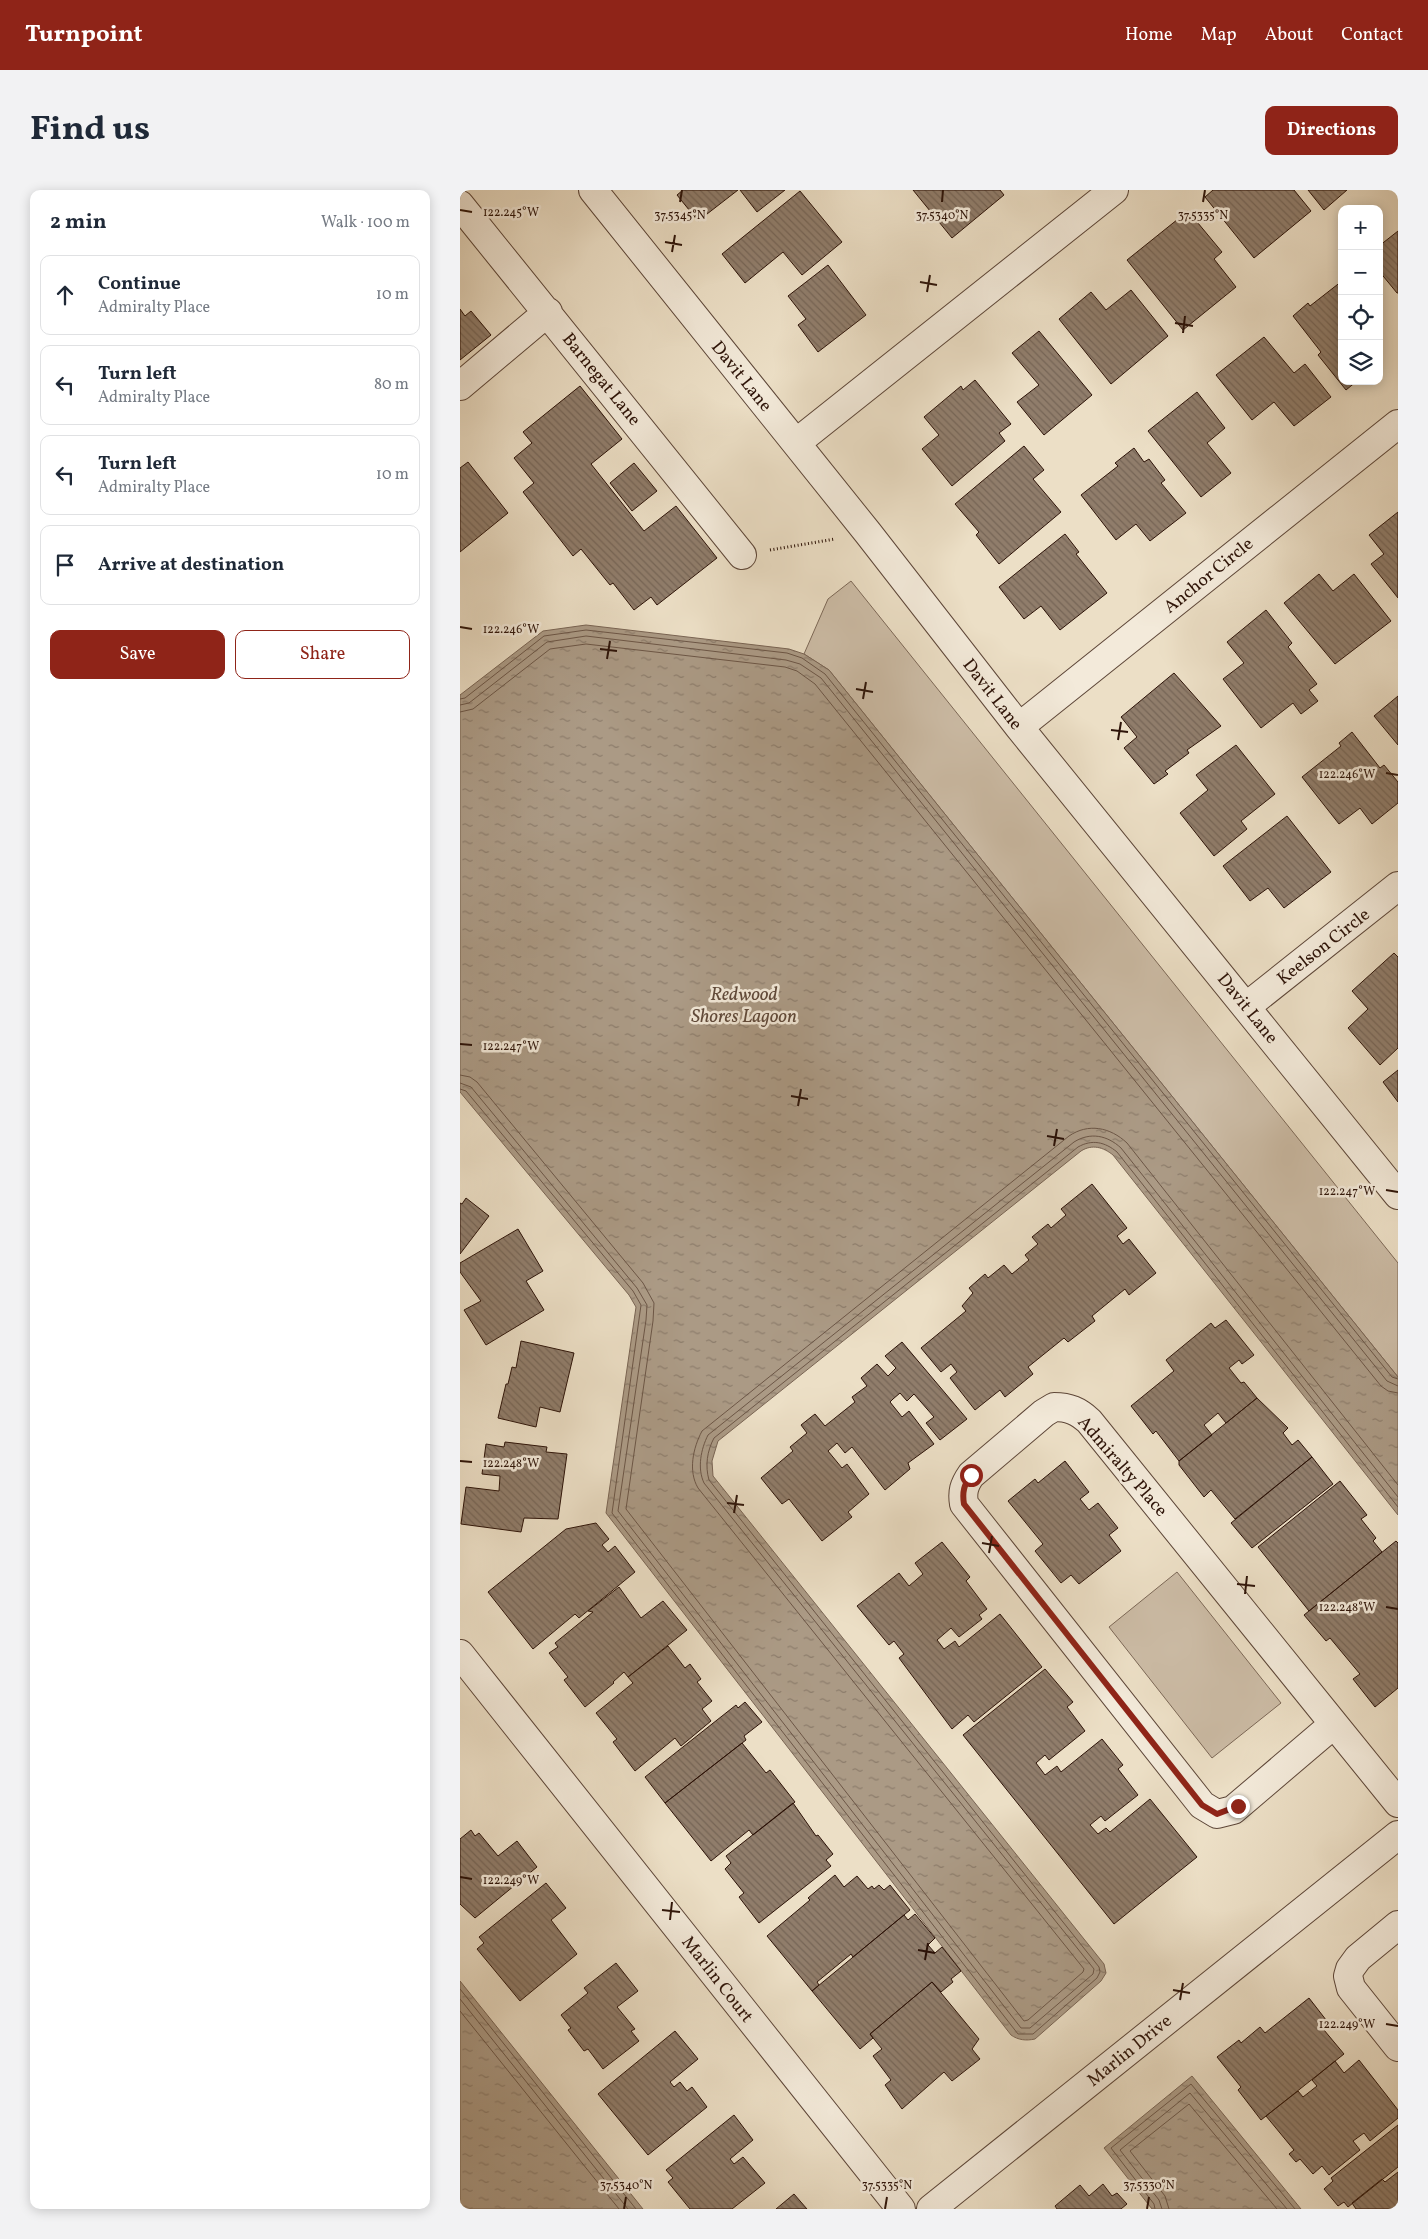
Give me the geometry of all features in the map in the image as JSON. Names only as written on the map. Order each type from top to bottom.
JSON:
[{"type":"street","name":"Davit Lane","points":[[592,190],[868,533],[1019,727],[1398,1194]]},
{"type":"street","points":[[796,443],[1114,190]]},
{"type":"street","name":"Barnegat Lane","points":[[460,205],[742,554]]},
{"type":"street","points":[[460,386],[548,312]]},
{"type":"street","name":"Anchor Circle","points":[[1019,727],[1398,424]]},
{"type":"street","name":"Keelson Circle","points":[[1247,1006],[1398,886]]},
{"type":"street","name":"Admiralty Place","points":[[1334,1724],[1238,1806],[1217,1814],[1208,1810],[964,1504],[962,1495],[965,1484],[971,1475],[1044,1412],[1054,1408],[1066,1407],[1080,1413],[1089,1421],[1398,1803]]},
{"type":"street","name":"Marlin Court","points":[[460,1654],[901,2209]]},
{"type":"street","name":"Marlin Drive","points":[[931,2209],[1398,1835]]},
{"type":"street","points":[[1398,1925],[1358,1958],[1350,1969],[1348,1976],[1351,1988],[1398,2047]]},
{"type":"path","points":[[742,554],[868,533]]},
{"type":"shaded area","points":[[851,581],[1398,1263],[1398,1377],[829,670],[804,654],[828,599]]},
{"type":"shaded area","points":[[1177,1572],[1281,1703],[1212,1758],[1109,1627]]},
{"type":"water","name":"Redwood Shores Lagoon","points":[[586,625],[789,649],[804,654],[829,670],[1398,1377],[1398,1515],[1113,1155],[1101,1148],[1093,1147],[1081,1151],[718,1441],[712,1461],[713,1476],[1104,1964],[1106,1973],[1101,1981],[1035,2039],[1022,2040],[1011,2035],[606,1513],[636,1307],[629,1295],[460,1092],[460,695],[543,631]]},
{"type":"water","points":[[460,1981],[643,2209],[460,2209]]},
{"type":"water","points":[[1192,2076],[1301,2209],[1152,2209],[1104,2148]]},
{"type":"building","points":[[683,190],[738,190],[698,221],[677,195]]},
{"type":"building","points":[[740,190],[785,190],[757,212]]},
{"type":"building","points":[[913,190],[1000,190],[1004,195],[952,238]]},
{"type":"building","points":[[1213,190],[1294,190],[1311,211],[1254,258],[1205,197]]},
{"type":"building","points":[[1308,190],[1347,190],[1324,210]]},
{"type":"building","points":[[800,191],[842,242],[802,275],[783,252],[745,283],[722,254]]},
{"type":"building","points":[[1188,211],[1222,252],[1214,259],[1236,287],[1183,330],[1127,260]]},
{"type":"building","points":[[1398,231],[1398,293],[1383,276],[1383,243]]},
{"type":"building","points":[[828,265],[866,315],[818,352],[798,325],[806,319],[788,296]]},
{"type":"building","points":[[1338,284],[1338,380],[1318,355],[1321,352],[1293,316],[1308,303],[1310,306]]},
{"type":"building","points":[[1131,290],[1168,336],[1111,384],[1059,319],[1091,292],[1106,310]]},
{"type":"building","points":[[460,309],[465,316],[471,311],[491,335],[460,360]]},
{"type":"building","points":[[1039,331],[1092,395],[1044,435],[1017,402],[1039,385],[1012,353]]},
{"type":"building","points":[[1264,337],[1294,373],[1305,364],[1331,397],[1294,426],[1274,402],[1252,420],[1216,375]]},
{"type":"building","points":[[975,380],[1011,424],[999,433],[1005,441],[952,486],[922,449],[939,435],[924,417],[961,386],[963,390]]},
{"type":"building","points":[[1342,385],[1352,385],[1346,390]]},
{"type":"building","points":[[580,386],[622,439],[591,464],[644,531],[676,506],[717,558],[657,605],[651,597],[634,610],[613,583],[610,585],[581,549],[573,556],[523,492],[534,483],[514,458],[532,443],[523,432]]},
{"type":"building","points":[[1197,392],[1225,428],[1207,443],[1231,473],[1201,497],[1148,431]]},
{"type":"building","points":[[1024,446],[1044,470],[1033,479],[1061,512],[999,564],[976,535],[979,532],[955,504]]},
{"type":"building","points":[[1134,448],[1144,462],[1149,459],[1165,480],[1161,483],[1186,513],[1150,541],[1136,524],[1116,540],[1081,495],[1118,466],[1115,463]]},
{"type":"building","points":[[468,462],[508,513],[460,552],[460,468]]},
{"type":"building","points":[[634,463],[657,491],[632,511],[610,483]]},
{"type":"building","points":[[1398,512],[1398,598],[1371,564],[1384,554],[1369,535]]},
{"type":"building","points":[[1065,534],[1079,552],[1076,554],[1107,593],[1060,630],[1041,606],[1024,619],[999,587]]},
{"type":"building","points":[[1319,574],[1333,591],[1354,574],[1391,621],[1335,664],[1284,603]]},
{"type":"building","points":[[1266,610],[1292,643],[1288,647],[1317,684],[1309,690],[1318,701],[1301,714],[1293,703],[1261,728],[1223,679],[1244,663],[1227,642]]},
{"type":"building","points":[[1174,673],[1221,726],[1187,750],[1189,753],[1165,771],[1168,774],[1154,784],[1124,748],[1137,737],[1121,717]]},
{"type":"building","points":[[1398,696],[1398,745],[1374,716]]},
{"type":"building","points":[[1352,732],[1380,768],[1384,765],[1398,782],[1398,803],[1372,824],[1360,808],[1339,824],[1302,777],[1341,746],[1339,743]]},
{"type":"building","points":[[1236,745],[1275,794],[1241,821],[1247,829],[1214,856],[1180,813],[1208,790],[1196,775]]},
{"type":"building","points":[[1287,816],[1331,872],[1284,908],[1268,888],[1250,901],[1223,866]]},
{"type":"building","points":[[1394,953],[1398,957],[1398,1048],[1380,1065],[1348,1028],[1368,1009],[1352,991]]},
{"type":"building","points":[[1398,1070],[1398,1102],[1383,1082]]},
{"type":"building","points":[[1092,1184],[1127,1228],[1117,1236],[1123,1244],[1129,1239],[1156,1273],[1129,1295],[1125,1289],[1092,1316],[1095,1321],[1068,1342],[1064,1338],[1028,1367],[1033,1374],[1005,1397],[1000,1390],[975,1410],[950,1378],[957,1372],[951,1364],[941,1372],[921,1348],[966,1311],[962,1306],[973,1293],[969,1288],[985,1274],[988,1278],[1004,1265],[1012,1274],[1029,1260],[1025,1255],[1038,1244],[1032,1237],[1048,1224],[1051,1228],[1066,1215],[1061,1209]]},
{"type":"building","points":[[466,1198],[489,1216],[460,1254],[460,1203],[462,1204]]},
{"type":"building","points":[[518,1229],[543,1271],[526,1281],[544,1310],[486,1345],[464,1310],[481,1301],[460,1272],[460,1263]]},
{"type":"building","points":[[1226,1320],[1254,1355],[1242,1364],[1239,1360],[1229,1368],[1257,1398],[1226,1423],[1218,1413],[1204,1425],[1212,1435],[1179,1461],[1156,1431],[1153,1434],[1131,1406],[1174,1371],[1166,1360],[1211,1323],[1215,1328]]},
{"type":"building","points":[[521,1341],[574,1353],[560,1412],[540,1407],[536,1427],[498,1418],[512,1367],[516,1368]]},
{"type":"building","points":[[902,1342],[967,1419],[940,1440],[926,1423],[934,1417],[914,1394],[907,1401],[900,1393],[893,1399],[890,1402],[902,1417],[909,1411],[934,1444],[908,1463],[910,1469],[885,1490],[852,1447],[845,1453],[837,1443],[828,1451],[842,1468],[847,1464],[869,1494],[848,1512],[852,1517],[822,1541],[789,1499],[782,1504],[761,1478],[793,1451],[790,1447],[807,1433],[801,1425],[815,1414],[825,1426],[855,1402],[852,1397],[867,1386],[861,1378],[877,1364],[888,1376],[896,1368],[885,1356]]},
{"type":"building","points":[[1257,1398],[1288,1428],[1283,1433],[1292,1445],[1298,1440],[1312,1457],[1235,1519],[1211,1490],[1204,1497],[1179,1465],[1179,1461]]},
{"type":"building","points":[[505,1442],[547,1447],[546,1452],[567,1454],[558,1519],[524,1518],[521,1532],[461,1524],[466,1487],[499,1491],[500,1476],[482,1474],[486,1444],[504,1447]]},
{"type":"building","points":[[1312,1457],[1333,1484],[1252,1548],[1231,1523]]},
{"type":"building","points":[[1065,1461],[1089,1492],[1080,1499],[1089,1510],[1098,1503],[1118,1528],[1109,1535],[1121,1551],[1079,1584],[1071,1575],[1061,1583],[1035,1551],[1043,1544],[1008,1501],[1035,1479],[1038,1483]]},
{"type":"building","points":[[1340,1481],[1367,1515],[1361,1519],[1376,1538],[1373,1541],[1382,1552],[1309,1611],[1258,1547]]},
{"type":"building","points":[[596,1523],[609,1539],[602,1545],[608,1552],[615,1546],[635,1572],[579,1618],[575,1614],[533,1649],[488,1592],[566,1529]]},
{"type":"building","points":[[1396,1541],[1398,1543],[1398,1688],[1375,1707],[1353,1679],[1360,1674],[1330,1638],[1326,1641],[1304,1615]]},
{"type":"building","points":[[942,1542],[970,1577],[966,1581],[987,1609],[979,1615],[982,1619],[959,1637],[951,1628],[937,1640],[944,1649],[955,1641],[959,1647],[1000,1614],[1042,1667],[974,1722],[968,1715],[952,1729],[899,1658],[904,1654],[894,1641],[889,1645],[857,1606],[899,1573],[909,1586],[923,1574],[915,1563]]},
{"type":"building","points":[[619,1587],[641,1618],[663,1601],[687,1630],[628,1677],[624,1672],[614,1683],[585,1707],[564,1680],[568,1677],[549,1653],[558,1647],[555,1643],[593,1612],[588,1611]]},
{"type":"building","points":[[668,1646],[685,1668],[690,1664],[701,1679],[697,1682],[712,1701],[702,1709],[711,1721],[681,1746],[675,1738],[635,1771],[613,1742],[617,1739],[596,1713],[633,1683],[628,1677]]},
{"type":"building","points":[[1045,1669],[1073,1702],[1067,1707],[1085,1731],[1049,1760],[1045,1755],[1036,1763],[1045,1775],[1057,1766],[1061,1772],[1102,1739],[1123,1765],[1118,1769],[1138,1795],[1105,1821],[1101,1816],[1090,1825],[1098,1834],[1106,1828],[1110,1832],[1150,1799],[1197,1857],[1114,1924],[963,1735]]},
{"type":"building","points":[[745,1702],[762,1722],[744,1736],[746,1740],[665,1803],[645,1777],[736,1705],[738,1708]]},
{"type":"building","points":[[742,1743],[766,1773],[770,1770],[795,1802],[753,1835],[749,1830],[711,1861],[665,1803]]},
{"type":"building","points":[[793,1803],[816,1836],[818,1835],[833,1854],[826,1860],[831,1866],[759,1923],[739,1897],[744,1893],[725,1869],[731,1863],[726,1856]]},
{"type":"building","points":[[471,1830],[475,1836],[479,1833],[498,1856],[517,1841],[537,1867],[475,1918],[460,1904],[460,1839]]},
{"type":"building","points":[[835,1875],[844,1887],[857,1876],[868,1889],[872,1886],[874,1889],[879,1885],[884,1890],[890,1885],[910,1910],[853,1957],[851,1954],[817,1982],[819,1985],[812,1991],[767,1936],[810,1900],[808,1898]]},
{"type":"building","points":[[546,1883],[566,1908],[551,1920],[577,1954],[520,2001],[477,1949],[484,1943],[479,1937]]},
{"type":"building","points":[[915,1914],[935,1938],[928,1945],[935,1953],[942,1947],[961,1971],[951,1979],[953,1982],[941,1992],[932,1982],[870,2034],[873,2038],[860,2049],[812,1991],[904,1915],[908,1920]]},
{"type":"building","points":[[616,1963],[638,1991],[617,2007],[635,2029],[631,2031],[639,2041],[603,2069],[588,2049],[584,2051],[568,2030],[571,2028],[561,2015],[588,1993],[584,1988]]},
{"type":"building","points":[[932,1982],[979,2039],[972,2049],[980,2059],[952,2081],[944,2072],[902,2109],[885,2085],[891,2080],[873,2056],[882,2049],[870,2034]]},
{"type":"building","points":[[1309,1998],[1330,2025],[1324,2030],[1344,2054],[1261,2120],[1238,2090],[1241,2087],[1217,2057],[1239,2040],[1241,2043],[1260,2027],[1265,2033]]},
{"type":"building","points":[[675,2031],[698,2059],[670,2082],[674,2087],[680,2082],[687,2091],[692,2087],[707,2107],[648,2155],[598,2094]]},
{"type":"building","points":[[1359,2060],[1398,2110],[1398,2118],[1370,2141],[1364,2133],[1353,2141],[1360,2150],[1329,2175],[1322,2166],[1313,2174],[1300,2159],[1296,2162],[1289,2154],[1294,2150],[1266,2116],[1298,2091],[1303,2097],[1317,2086],[1312,2080],[1335,2061],[1344,2073]]},
{"type":"building","points":[[734,2115],[753,2140],[730,2159],[734,2164],[743,2157],[765,2183],[732,2209],[690,2209],[668,2182],[673,2178],[666,2170]]},
{"type":"building","points":[[1398,2125],[1398,2167],[1348,2207],[1344,2202],[1338,2206],[1324,2189],[1333,2181],[1331,2178]]},
{"type":"building","points":[[1398,2172],[1398,2209],[1356,2209],[1352,2203],[1382,2179],[1385,2182]]},
{"type":"building","points":[[1103,2184],[1112,2196],[1117,2193],[1127,2204],[1121,2209],[1057,2209],[1055,2206],[1080,2185],[1089,2196]]},
{"type":"building","points":[[794,2194],[807,2209],[776,2209]]},
{"type":"route","points":[[971,1475],[965,1484],[962,1495],[964,1504],[1197,1799],[1208,1810],[1217,1814],[1233,1810],[1238,1806]]}]
